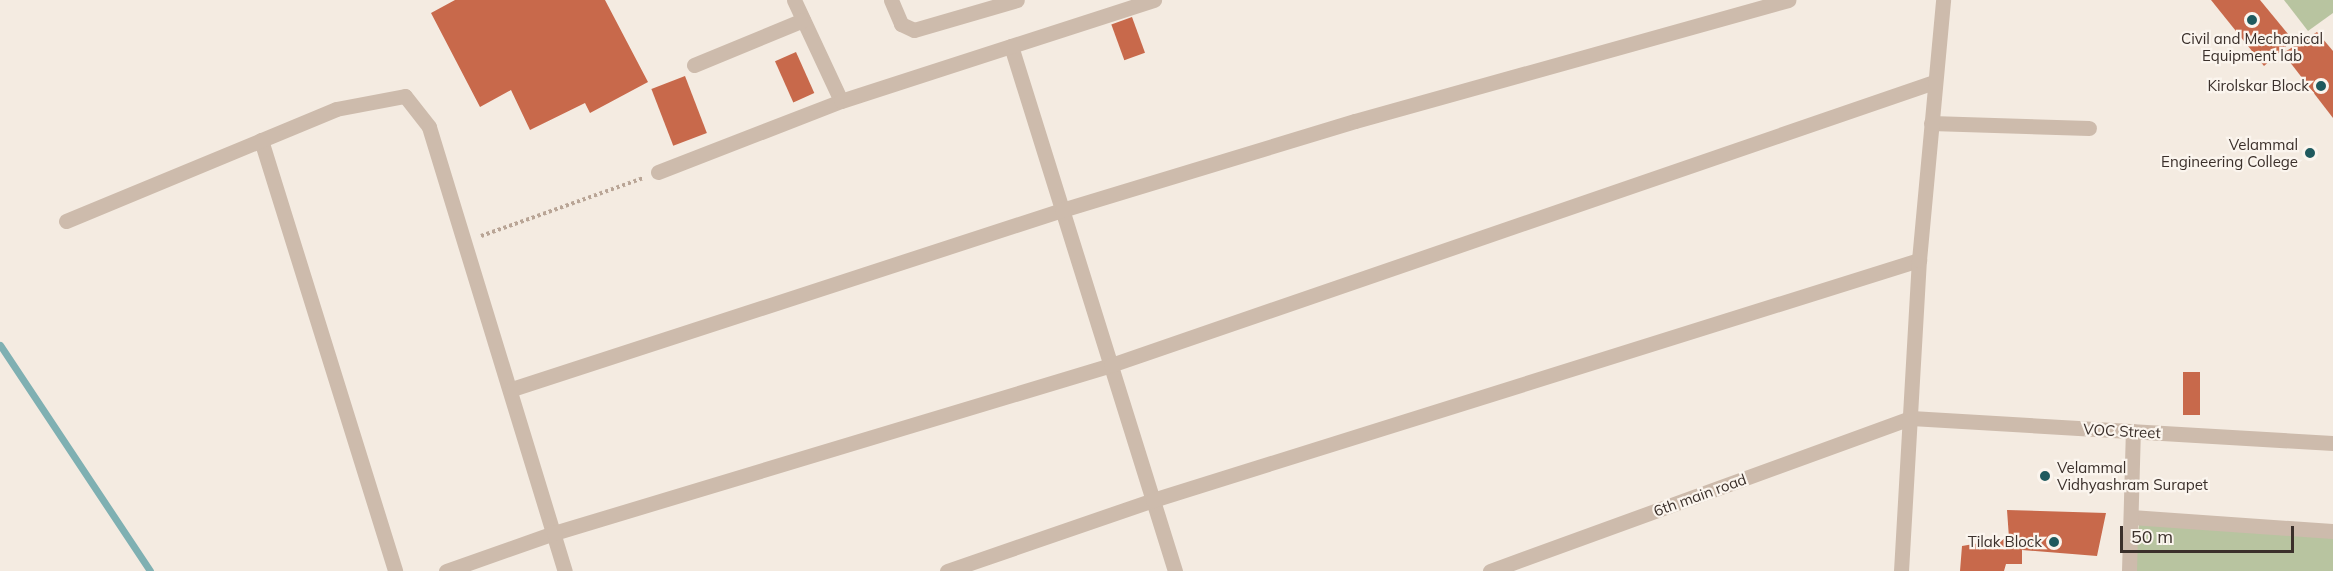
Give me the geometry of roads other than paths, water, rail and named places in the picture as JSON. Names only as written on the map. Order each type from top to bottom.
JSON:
[{"type":"street","points":[[794,0],[841,101]]},
{"type":"street","points":[[891,0],[901,24],[914,30],[1017,0]]},
{"type":"street","points":[[512,389],[1062,210],[1367,118],[1788,0]]},
{"type":"street","points":[[1901,571],[1919,260],[1943,0]]},
{"type":"street","points":[[658,172],[841,101],[1146,1]]},
{"type":"street","points":[[694,65],[803,20]]},
{"type":"street","points":[[1011,46],[1175,571]]},
{"type":"street","points":[[446,571],[554,533],[1111,365],[1934,82]]},
{"type":"street","points":[[66,221],[336,109],[405,96],[429,127],[512,389],[565,571]]},
{"type":"street","points":[[1931,123],[2090,128]]},
{"type":"street","points":[[261,140],[395,571]]},
{"type":"street","points":[[947,571],[1153,500],[1919,260]]},
{"type":"street","name":"VOC Street","points":[[1911,418],[2333,443]]},
{"type":"street","name":"6th main road","points":[[1490,571],[1911,418]]},
{"type":"street","points":[[2129,571],[2133,431]]},
{"type":"street","points":[[2131,518],[2333,531]]},
{"type":"waterway","points":[[0,345],[150,571]]},
{"type":"place","name":"Civil and Mechanical Equipment lab","points":[[2252,20]]},
{"type":"place","name":"Kirolskar Block","points":[[2321,86]]},
{"type":"place","name":"Velammal Engineering College","points":[[2310,153]]},
{"type":"place","name":"Velammal Vidhyashram Surapet","points":[[2045,476]]},
{"type":"place","name":"Tilak Block","points":[[2054,542]]}]
